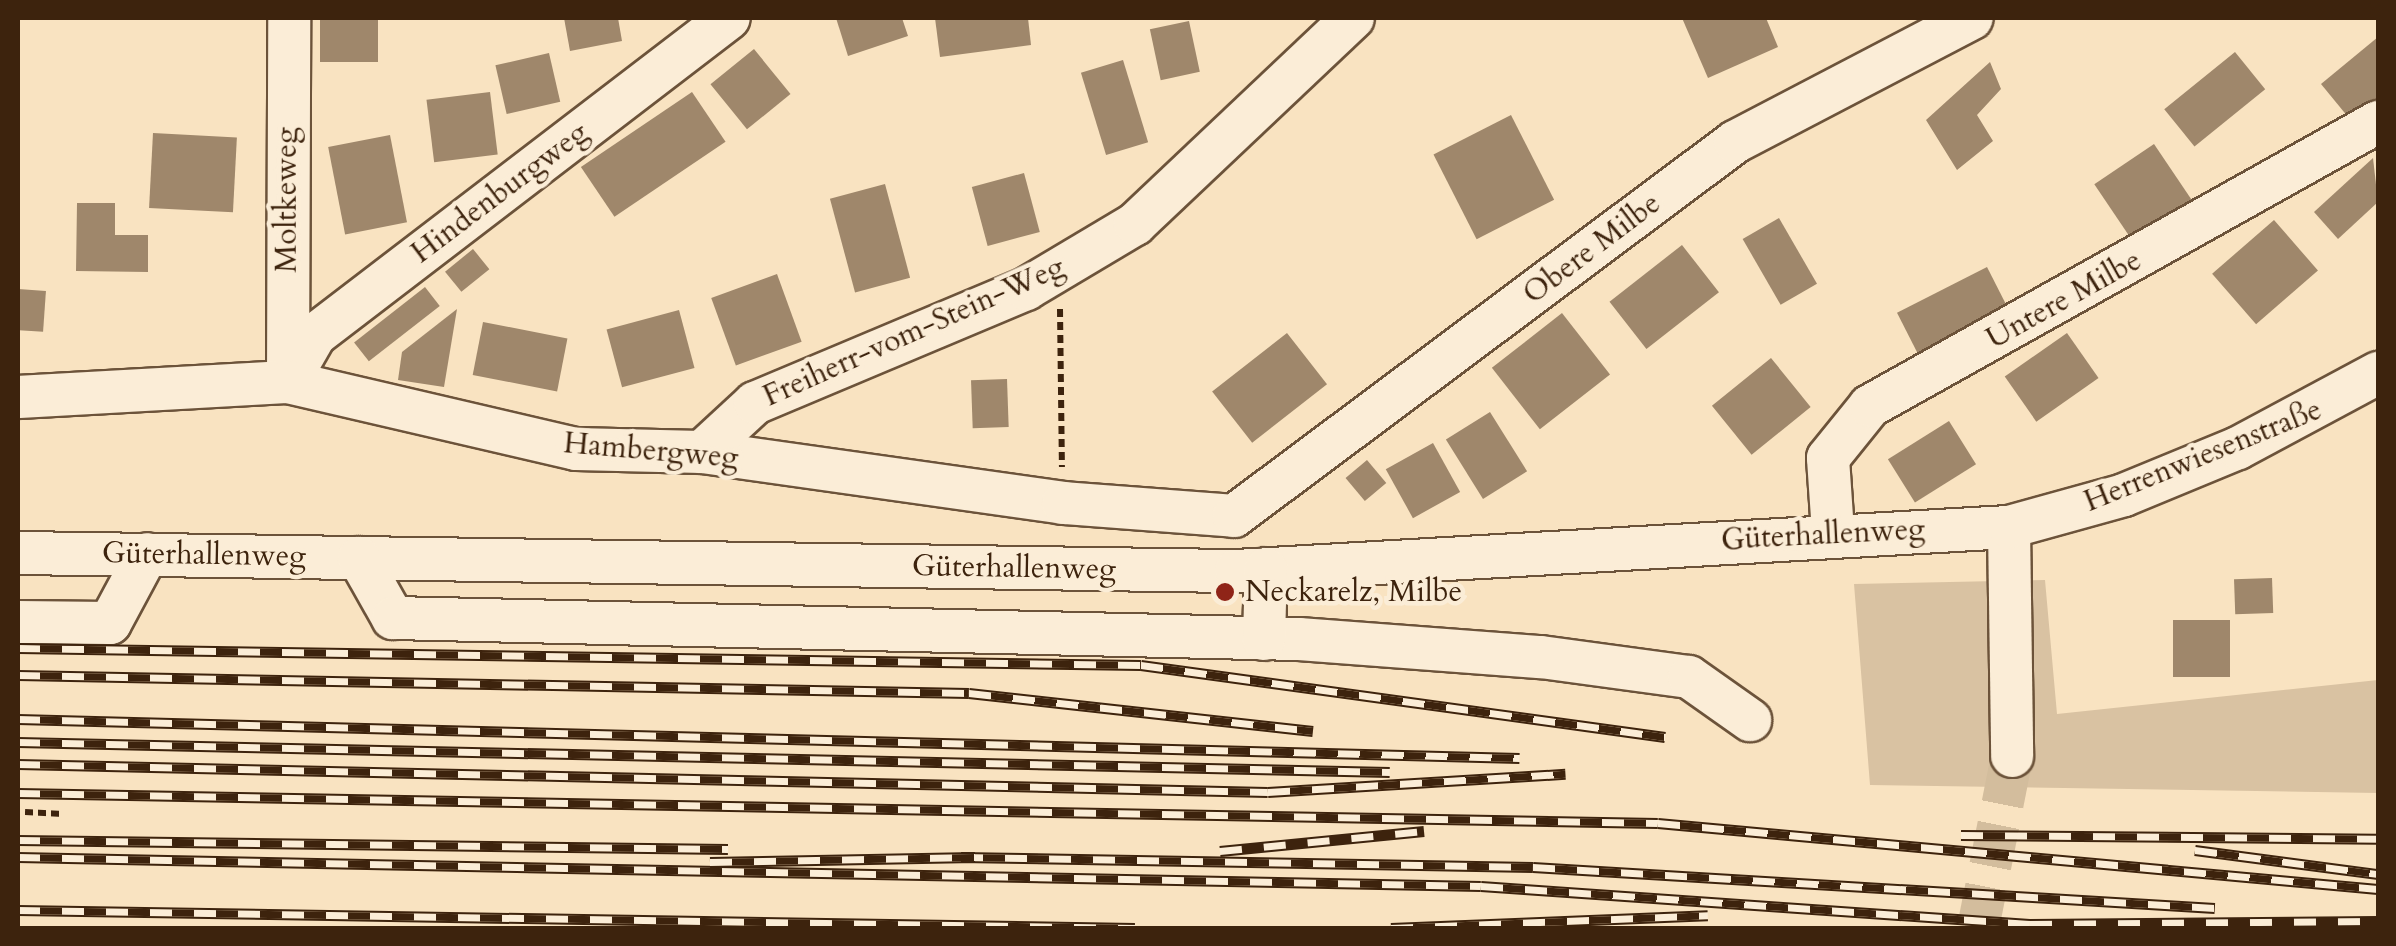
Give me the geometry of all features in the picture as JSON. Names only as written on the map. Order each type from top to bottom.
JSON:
[{"type":"street","name":"Moltkeweg","points":[[288,18],[288,382]]},
{"type":"street","name":"Hindenburgweg","points":[[288,382],[315,335],[729,18]]},
{"type":"street","name":"Freiherr-vom-Stein-Weg","points":[[702,452],[755,403],[1060,269],[1135,224],[1353,18]]},
{"type":"street","name":"Obere Milbe","points":[[1234,516],[1735,142],[1972,18]]},
{"type":"street","name":"Untere Milbe","points":[[1833,532],[1828,458],[1870,406],[2378,122]]},
{"type":"street","name":"Herrenwiesenstraße","points":[[2010,527],[2124,495],[2238,448],[2378,373]]},
{"type":"street","name":"Hambergweg","points":[[18,397],[288,382],[576,449],[702,452],[1063,503],[1234,516]]},
{"type":"street","points":[[1234,516],[1251,570],[1264,639]]},
{"type":"street","points":[[2010,527],[2012,756]]},
{"type":"street","name":"Güterhallenweg","points":[[18,553],[1251,570],[1833,532],[2010,527]]},
{"type":"street","points":[[18,622],[110,622],[147,554]]},
{"type":"street","points":[[360,558],[394,618],[891,636],[1264,639],[1689,676],[1750,720]]},
{"type":"street","points":[[889,566],[891,636]]},
{"type":"path","points":[[1060,269],[1063,503]]},
{"type":"path","points":[[25,812],[64,814]]},
{"type":"shaded area","points":[[2045,580],[2057,714],[2378,680],[2378,793],[1870,785],[1854,584]]},
{"type":"building","points":[[320,18],[378,18],[378,62],[320,62]]},
{"type":"building","points":[[564,18],[618,18],[622,41],[570,51]]},
{"type":"building","points":[[836,18],[902,18],[908,36],[848,56]]},
{"type":"building","points":[[935,18],[1028,18],[1031,45],[940,57]]},
{"type":"building","points":[[1682,18],[1766,18],[1778,47],[1708,78]]},
{"type":"building","points":[[1189,21],[1200,72],[1161,80],[1150,29]]},
{"type":"building","points":[[2378,37],[2378,102],[2353,123],[2321,84]]},
{"type":"building","points":[[754,49],[791,94],[747,129],[710,84]]},
{"type":"building","points":[[2235,52],[2265,89],[2194,147],[2164,109]]},
{"type":"building","points":[[549,53],[560,102],[507,114],[495,65]]},
{"type":"building","points":[[1123,60],[1148,142],[1106,155],[1081,73]]},
{"type":"building","points":[[1990,62],[2001,89],[1977,115],[1993,141],[1957,170],[1926,120]]},
{"type":"building","points":[[490,92],[498,155],[434,162],[426,100]]},
{"type":"building","points":[[692,92],[726,142],[614,217],[581,167]]},
{"type":"building","points":[[1511,115],[1554,200],[1477,239],[1433,154]]},
{"type":"building","points":[[153,133],[237,137],[233,212],[149,208]]},
{"type":"building","points":[[390,135],[407,222],[345,234],[328,147]]},
{"type":"building","points":[[2154,144],[2195,205],[2135,245],[2094,184]]},
{"type":"building","points":[[2373,158],[2378,202],[2338,239],[2314,212]]},
{"type":"building","points":[[1024,173],[1040,232],[988,246],[972,187]]},
{"type":"building","points":[[885,184],[910,278],[855,292],[830,199]]},
{"type":"building","points":[[77,203],[115,203],[115,235],[148,235],[148,272],[76,271]]},
{"type":"building","points":[[1779,218],[1817,284],[1781,305],[1743,239]]},
{"type":"building","points":[[2274,220],[2318,271],[2256,324],[2212,274]]},
{"type":"building","points":[[1682,245],[1719,292],[1646,349],[1610,302]]},
{"type":"building","points":[[473,249],[489,269],[461,292],[445,272]]},
{"type":"building","points":[[1987,267],[2010,312],[1920,358],[1897,313]]},
{"type":"building","points":[[777,274],[802,342],[736,366],[711,298]]},
{"type":"building","points":[[425,287],[440,306],[369,361],[354,342]]},
{"type":"building","points":[[18,289],[46,291],[43,332],[18,330]]},
{"type":"building","points":[[457,309],[444,387],[398,380],[402,352]]},
{"type":"building","points":[[679,310],[695,368],[622,387],[607,329]]},
{"type":"building","points":[[1562,313],[1610,374],[1540,429],[1492,368]]},
{"type":"building","points":[[483,322],[567,338],[557,391],[473,375]]},
{"type":"building","points":[[1287,333],[1327,384],[1252,443],[1212,391]]},
{"type":"building","points":[[2067,333],[2099,378],[2036,422],[2005,377]]},
{"type":"building","points":[[1771,358],[1811,407],[1752,455],[1712,406]]},
{"type":"building","points":[[1007,379],[1009,427],[973,428],[971,380]]},
{"type":"building","points":[[1490,412],[1527,471],[1483,499],[1446,440]]},
{"type":"building","points":[[1949,421],[1976,464],[1915,502],[1888,459]]},
{"type":"building","points":[[1433,443],[1460,492],[1413,518],[1386,469]]},
{"type":"building","points":[[1367,460],[1386,483],[1365,501],[1346,478]]},
{"type":"building","points":[[2272,578],[2273,613],[2235,614],[2234,579]]},
{"type":"building","points":[[2173,620],[2230,620],[2230,677],[2173,677]]},
{"type":"tunnel","points":[[1978,928],[2012,756]]},
{"type":"railway","points":[[18,648],[1141,665],[1665,737]]},
{"type":"railway","points":[[18,675],[969,693],[1313,731]]},
{"type":"railway","points":[[18,719],[1519,758]]},
{"type":"railway","points":[[18,742],[1390,772]]},
{"type":"railway","points":[[18,764],[1268,792],[1565,774]]},
{"type":"railway","points":[[18,793],[1658,823],[2378,889]]},
{"type":"railway","points":[[1220,851],[1424,831]]},
{"type":"railway","points":[[1961,835],[2378,839]]},
{"type":"railway","points":[[18,840],[728,849]]},
{"type":"railway","points":[[2195,850],[2378,874]]},
{"type":"railway","points":[[18,857],[1481,886],[2030,924],[2378,921]]},
{"type":"railway","points":[[961,857],[1533,867],[2215,908]]},
{"type":"railway","points":[[710,862],[975,857]]},
{"type":"railway","points":[[18,910],[1135,928]]},
{"type":"railway","points":[[1391,928],[1708,915]]},
{"type":"place","name":"Neckarelz, Milbe","points":[[1225,592]]}]
